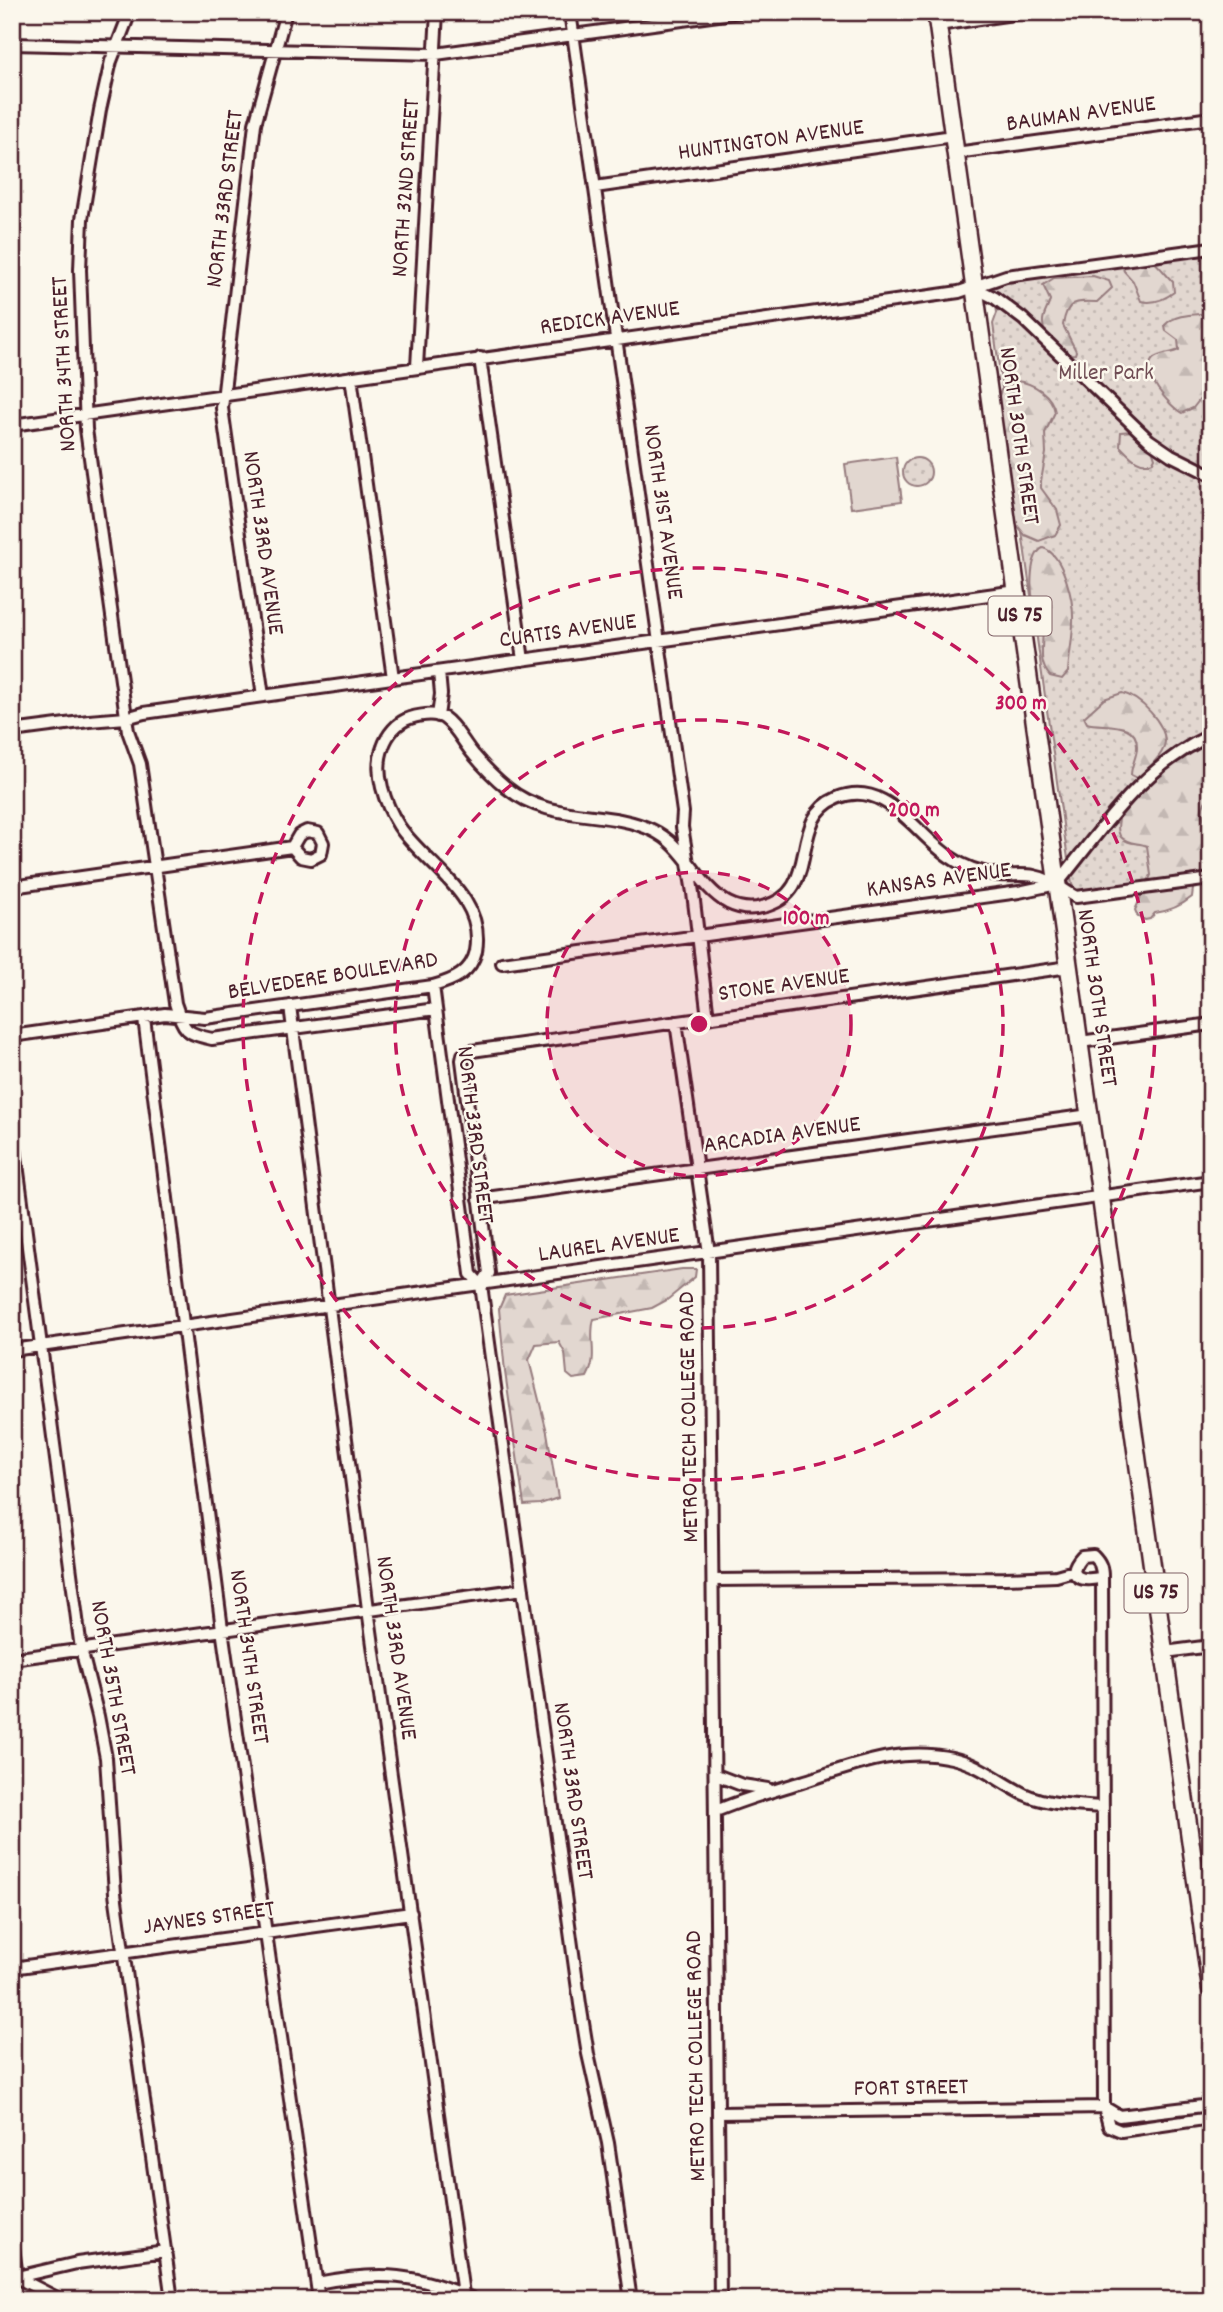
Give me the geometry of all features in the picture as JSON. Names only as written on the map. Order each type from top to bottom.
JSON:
[{"type":"highway","name":"NORTH 30TH STREET","points":[[937,18],[1211,1989]]},
{"type":"street","name":"NORTH 34TH STREET","points":[[126,718],[86,415],[80,270],[82,219],[100,110],[111,61],[130,12]]},
{"type":"street","name":"NORTH 33RD STREET","points":[[224,395],[251,149],[259,104],[286,12]]},
{"type":"street","name":"NORTH 32ND STREET","points":[[416,367],[437,12]]},
{"type":"street","name":"NORTH 31ST AVENUE","points":[[570,12],[617,339],[708,1018]]},
{"type":"street","points":[[12,44],[436,54],[740,12]]},
{"type":"street","points":[[937,18],[1028,12]]},
{"type":"street","name":"BAUMAN AVENUE","points":[[956,153],[1211,118]]},
{"type":"street","name":"HUNTINGTON AVENUE","points":[[595,187],[954,136]]},
{"type":"street","name":"REDICK AVENUE","points":[[12,425],[949,294],[1004,277],[1211,248]]},
{"type":"street","points":[[975,288],[1019,315],[1149,440],[1171,455],[1211,475]]},
{"type":"street","points":[[480,358],[523,660]]},
{"type":"street","points":[[351,377],[393,678]]},
{"type":"street","name":"NORTH 33RD AVENUE","points":[[224,395],[222,408],[262,696]]},
{"type":"street","name":"CURTIS AVENUE","points":[[126,718],[262,696],[1017,591]]},
{"type":"street","points":[[439,672],[441,694],[438,716],[449,723],[491,774],[515,794],[546,809],[640,825],[669,839],[709,887],[728,903],[749,909],[765,907],[785,895],[796,883],[804,863],[808,831],[818,812],[839,797],[862,794],[878,798],[892,806],[945,854],[966,866],[997,875],[1035,876],[1057,884],[1080,898],[1211,879]]},
{"type":"street","name":"BELVEDERE BOULEVARD","points":[[179,1015],[205,1018],[433,986],[457,978],[465,972],[474,959],[477,943],[474,915],[455,888],[400,827],[385,799],[380,770],[382,750],[400,722],[425,715],[438,716]]},
{"type":"street","points":[[12,732],[126,718],[140,764],[172,992],[183,1028],[191,1035],[212,1039],[436,1009]]},
{"type":"street","points":[[1057,884],[1141,782],[1174,755],[1211,735]]},
{"type":"street","points":[[12,887],[292,848]]},
{"type":"street","name":"KANSAS AVENUE","points":[[502,963],[1019,892],[1057,884]]},
{"type":"street","name":"STONE AVENUE","points":[[463,1055],[472,1051],[1069,967]]},
{"type":"street","name":"NORTH 33RD STREET","points":[[433,986],[471,1274],[481,1285],[580,2004],[608,2143],[631,2300]]},
{"type":"street","name":"NORTH 33RD AVENUE","points":[[290,1006],[368,1609],[463,2294]]},
{"type":"street","points":[[12,1036],[165,1014],[179,1015]]},
{"type":"street","name":"NORTH 34TH STREET","points":[[144,1018],[222,1629],[319,2300]]},
{"type":"street","points":[[676,1022],[709,1253]]},
{"type":"street","points":[[1080,1042],[1211,1024]]},
{"type":"street","name":"NORTH 33RD STREET","points":[[463,1055],[462,1066],[489,1273],[481,1285]]},
{"type":"street","name":"ARCADIA AVENUE","points":[[479,1199],[1090,1115]]},
{"type":"street","name":"NORTH 35TH STREET","points":[[12,1126],[81,1649],[106,1758],[111,1855],[172,2300]]},
{"type":"street","name":"LAUREL AVENUE","points":[[12,1350],[1211,1181]]},
{"type":"street","name":"METRO TECH COLLEGE ROAD","points":[[709,1253],[720,2300]]},
{"type":"street","points":[[1102,1577],[1082,1580],[1074,1571],[1076,1563],[1082,1556],[1093,1555],[1099,1560],[1102,1577],[1104,2107],[1109,2126],[1121,2131],[1211,2118]]},
{"type":"street","points":[[713,1580],[1005,1578],[1056,1576],[1074,1571]]},
{"type":"street","points":[[12,1659],[523,1589]]},
{"type":"street","points":[[1165,1652],[1211,1646]]},
{"type":"street","points":[[716,1811],[771,1790],[881,1757],[915,1753],[953,1758],[972,1765],[1037,1799],[1052,1803],[1102,1807]]},
{"type":"street","points":[[716,1775],[742,1785],[771,1790]]},
{"type":"street","name":"JAYNES STREET","points":[[12,1968],[411,1913]]},
{"type":"street","name":"FORT STREET","points":[[719,2113],[1104,2107],[1119,2116],[1211,2105]]},
{"type":"street","points":[[12,2240],[15,2276]]},
{"type":"street","points":[[15,2276],[77,2263],[166,2251]]},
{"type":"street","points":[[317,2283],[367,2275],[393,2275],[426,2281],[475,2300]]},
{"type":"street","points":[[15,2276],[61,2300]]},
{"type":"green space","points":[[1135,253],[1147,256],[1156,264],[1173,282],[1174,292],[1159,301],[1141,301],[1123,265],[1128,257]]},
{"type":"green space","name":"Miller Park","points":[[1211,253],[1211,873],[1077,891],[1072,885],[1065,839],[993,324],[997,313],[994,288],[1006,282]]},
{"type":"green space","points":[[1093,276],[1109,281],[1112,288],[1097,302],[1078,302],[1070,306],[1063,325],[1076,351],[1075,354],[1069,354],[1053,345],[1045,334],[1043,318],[1050,300],[1043,285],[1054,278]]},
{"type":"green space","points":[[1211,313],[1211,385],[1193,408],[1182,413],[1158,389],[1150,372],[1150,365],[1156,357],[1179,350],[1178,340],[1166,331],[1165,325],[1186,315]]},
{"type":"green space","points":[[1017,381],[1030,384],[1046,395],[1055,412],[1045,433],[1046,453],[1041,488],[1057,510],[1061,525],[1055,535],[1039,541],[1025,535],[1014,521],[997,402],[1001,390]]},
{"type":"green space","points":[[1132,431],[1151,446],[1155,458],[1153,462],[1139,462],[1120,446],[1121,432]]},
{"type":"green space","points":[[896,457],[902,501],[851,508],[845,464]]},
{"type":"green space","points":[[917,458],[927,462],[931,472],[927,482],[917,486],[907,482],[903,472],[907,462]]},
{"type":"green space","points":[[1043,548],[1057,559],[1072,603],[1073,628],[1068,672],[1062,679],[1050,676],[1043,664],[1042,624],[1033,598],[1033,565],[1038,552]]},
{"type":"green space","points":[[1122,693],[1144,705],[1161,727],[1165,742],[1160,756],[1151,766],[1180,745],[1211,729],[1211,795],[1202,811],[1212,844],[1211,879],[1194,881],[1192,897],[1145,920],[1138,917],[1135,910],[1151,875],[1147,846],[1121,837],[1118,824],[1137,778],[1131,775],[1137,751],[1136,738],[1126,728],[1087,723],[1084,717],[1104,699]]},
{"type":"green space","points":[[696,1269],[695,1277],[667,1300],[652,1308],[594,1319],[593,1355],[587,1377],[573,1379],[567,1374],[565,1353],[559,1342],[536,1344],[529,1360],[547,1432],[558,1498],[540,1504],[524,1505],[499,1309],[505,1295]]}]
